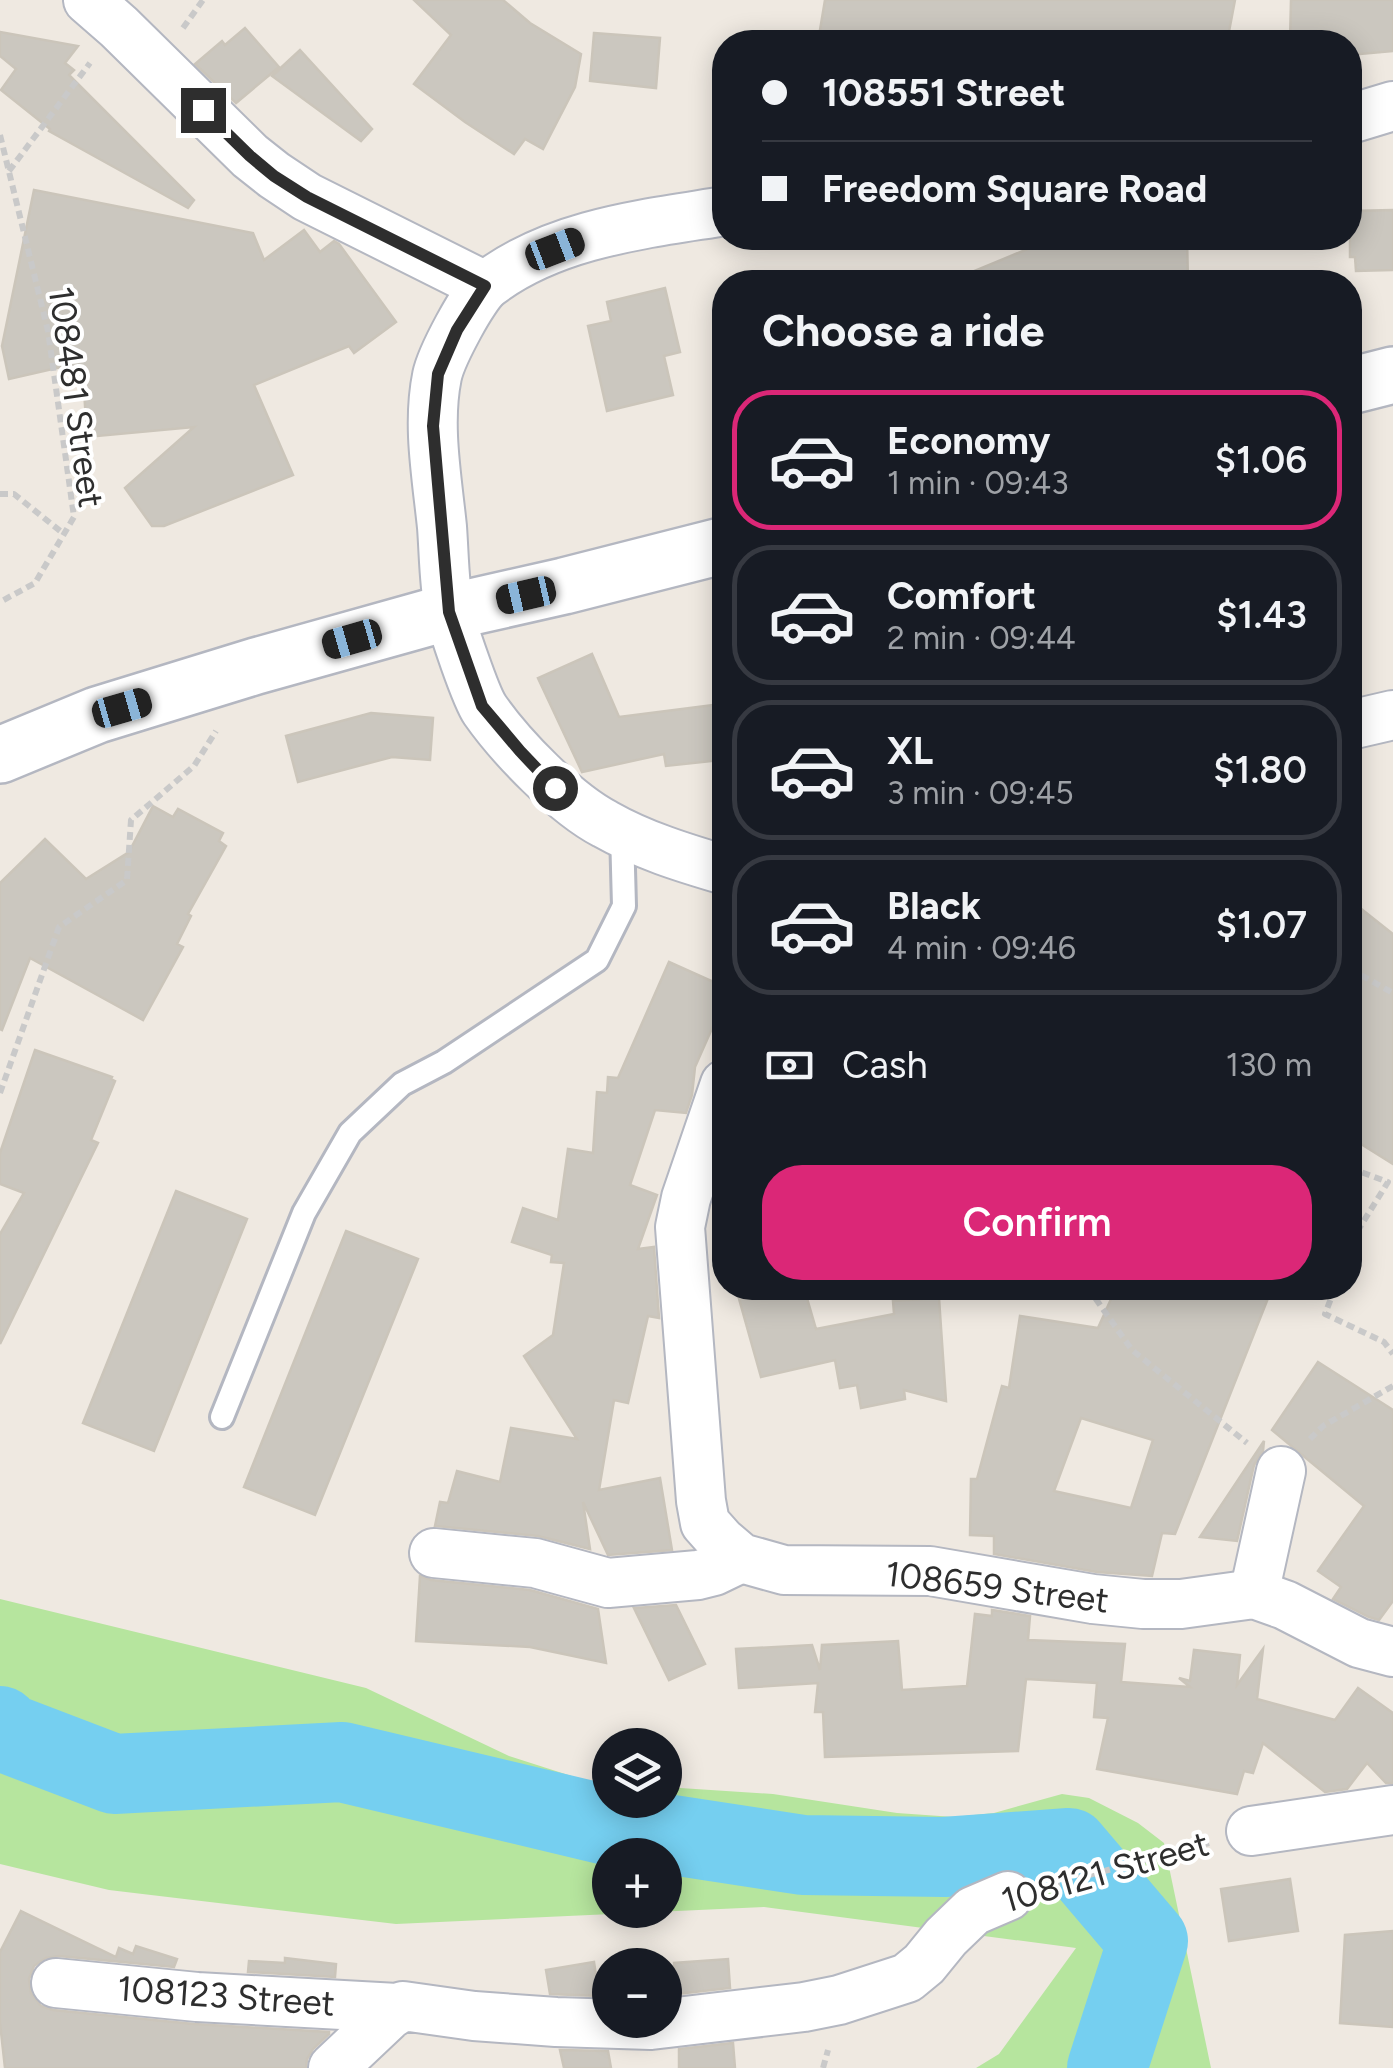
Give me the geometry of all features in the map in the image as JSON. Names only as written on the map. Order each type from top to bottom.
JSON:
[{"type":"street","points":[[104,14],[274,176],[307,197],[485,286]]},
{"type":"street","points":[[1362,115],[1393,106]]},
{"type":"street","points":[[712,213],[580,239],[530,258],[485,286],[457,330],[438,374],[433,426],[449,612],[482,706],[555,788],[603,824],[712,866]]},
{"type":"street","points":[[1362,383],[1393,375]]},
{"type":"street","points":[[0,755],[97,715],[256,666],[449,612],[712,549]]},
{"type":"street","points":[[1362,721],[1393,714]]},
{"type":"street","name":"108659 Street","points":[[712,1122],[680,1227],[701,1501],[705,1523],[721,1542],[741,1558],[802,1572],[930,1572],[1093,1600],[1143,1604],[1180,1604],[1254,1594]]},
{"type":"street","points":[[1281,1471],[1254,1594],[1285,1604],[1359,1643],[1393,1652]]},
{"type":"street","points":[[434,1553],[536,1563],[608,1583],[698,1576],[741,1558]]},
{"type":"street","name":"108121 Street","points":[[1251,1831],[1393,1810]]},
{"type":"street","name":"108121 Street","points":[[396,2008],[556,2022],[651,2025],[804,2007],[906,1978],[973,1912],[1008,1896]]},
{"type":"street","name":"108123 Street","points":[[56,1983],[197,1997],[396,2008]]},
{"type":"street","points":[[334,2068],[396,2008]]},
{"type":"lane","points":[[222,1417],[304,1213],[350,1133],[402,1084],[444,1062],[597,960],[624,906],[622,832]]},
{"type":"path","points":[[9,171],[71,87],[104,14]]},
{"type":"path","name":"108481 Street","points":[[0,135],[48,331],[74,517],[35,583],[0,602]]},
{"type":"path","points":[[0,494],[14,494],[64,534]]},
{"type":"path","points":[[0,1092],[59,927],[127,880],[132,820],[194,766],[256,666]]},
{"type":"path","points":[[1362,976],[1393,993]]},
{"type":"path","points":[[1362,1172],[1388,1182],[1362,1223]]},
{"type":"path","points":[[1097,1300],[1132,1350],[1281,1471],[1322,1426],[1393,1386]]},
{"type":"path","points":[[1330,1300],[1325,1314],[1384,1342],[1393,1354]]},
{"type":"path","name":"108121 Street","points":[[1008,1896],[1251,1831]]},
{"type":"green space","points":[[0,1599],[366,1688],[509,1756],[592,1781],[592,1818],[682,1818],[682,1788],[773,1794],[897,1813],[954,1817],[994,1813],[1062,1794],[1089,1798],[1138,1823],[1164,1843],[1211,2068],[976,2068],[999,2054],[1076,1948],[764,1907],[682,1911],[682,1838],[592,1838],[592,1915],[396,1924],[109,1890],[0,1864]]},
{"type":"building","points":[[414,0],[503,0],[530,23],[581,54],[575,87],[543,149],[525,139],[514,154],[414,84],[451,35]]},
{"type":"building","points":[[825,0],[1235,0],[1229,30],[820,30]]},
{"type":"building","points":[[1291,0],[1393,0],[1393,51],[1362,54],[1362,30],[1290,30]]},
{"type":"building","points":[[245,28],[279,67],[236,103],[195,64]]},
{"type":"building","points":[[0,32],[78,46],[65,63],[74,70],[69,75],[194,200],[188,208],[49,131],[1,90],[16,69],[0,56]]},
{"type":"building","points":[[594,33],[660,38],[656,88],[590,81]]},
{"type":"building","points":[[300,50],[372,129],[361,141],[272,76]]},
{"type":"building","points":[[34,190],[253,233],[264,260],[304,230],[320,252],[334,241],[339,244],[396,322],[354,353],[349,346],[254,385],[293,475],[164,526],[152,526],[125,488],[194,427],[87,437],[83,374],[71,376],[70,365],[9,379],[2,346]]},
{"type":"building","points":[[1393,210],[1393,270],[1356,270],[1350,250],[1362,250],[1362,211]]},
{"type":"building","points":[[1025,250],[1187,250],[1188,270],[977,270]]},
{"type":"building","points":[[665,288],[680,352],[664,356],[673,395],[607,411],[588,326],[611,321],[607,302]]},
{"type":"building","points":[[592,654],[619,717],[712,705],[712,761],[666,766],[664,754],[582,772],[538,678]]},
{"type":"building","points":[[371,713],[433,718],[430,760],[392,757],[298,782],[286,736]]},
{"type":"building","points":[[153,806],[173,817],[178,809],[223,833],[219,841],[226,846],[188,914],[191,916],[177,944],[183,947],[143,1020],[30,958],[0,1029],[0,883],[45,839],[86,879],[129,852]]},
{"type":"building","points":[[1362,909],[1393,934],[1393,1164],[1362,1145]]},
{"type":"building","points":[[669,962],[712,981],[712,1028],[695,1067],[686,1113],[655,1110],[630,1185],[657,1195],[638,1249],[654,1247],[659,1318],[648,1316],[628,1403],[614,1400],[599,1490],[660,1478],[672,1550],[608,1555],[583,1502],[590,1549],[538,1536],[435,1526],[440,1502],[448,1503],[457,1471],[500,1482],[511,1428],[577,1439],[524,1356],[553,1335],[564,1263],[551,1262],[552,1255],[512,1242],[523,1208],[558,1220],[568,1149],[593,1153],[597,1092],[607,1093],[608,1077],[618,1078]]},
{"type":"building","points":[[35,1050],[115,1081],[91,1140],[98,1143],[0,1344],[0,1234],[24,1193],[0,1184],[0,1153]]},
{"type":"building","points":[[176,1191],[247,1219],[154,1451],[83,1423]]},
{"type":"building","points":[[346,1231],[418,1259],[315,1515],[244,1487]]},
{"type":"building","points":[[739,1300],[808,1300],[816,1329],[894,1314],[893,1301],[939,1300],[946,1401],[904,1390],[905,1399],[861,1408],[857,1385],[840,1388],[835,1360],[761,1377]]},
{"type":"building","points":[[1111,1300],[1267,1300],[1175,1534],[1162,1533],[1152,1576],[1097,1572],[994,1554],[994,1536],[970,1535],[971,1479],[977,1479],[1002,1386],[1009,1388],[1020,1316],[1098,1328]],"holes":[[[1081,1418],[1153,1440],[1131,1508],[1054,1491]]]},
{"type":"building","points":[[1318,1362],[1393,1410],[1393,1601],[1379,1620],[1333,1599],[1341,1587],[1318,1571],[1364,1506],[1272,1430]]},
{"type":"building","points":[[1264,1441],[1254,1465],[1237,1541],[1200,1537]]},
{"type":"building","points":[[420,1576],[530,1590],[598,1609],[606,1663],[530,1647],[416,1641]]},
{"type":"building","points":[[676,1605],[705,1664],[669,1680],[634,1608]]},
{"type":"building","points":[[992,1610],[1030,1616],[1028,1640],[1125,1644],[1121,1682],[1190,1687],[1179,1678],[1190,1681],[1194,1650],[1240,1655],[1237,1685],[1263,1649],[1257,1699],[1335,1720],[1358,1688],[1393,1713],[1393,1783],[1386,1783],[1367,1763],[1347,1789],[1325,1792],[1263,1743],[1253,1773],[1244,1771],[1237,1794],[1097,1769],[1108,1718],[1094,1717],[1097,1683],[1026,1679],[1018,1751],[825,1757],[823,1712],[815,1712],[818,1683],[739,1688],[736,1649],[812,1645],[820,1670],[822,1645],[898,1641],[902,1690],[967,1686],[975,1614],[992,1616]]},
{"type":"building","points":[[1290,1879],[1298,1931],[1229,1941],[1221,1889]]},
{"type":"building","points":[[21,1911],[116,1957],[119,1948],[133,1954],[136,1946],[177,1959],[174,1967],[46,1958],[34,1966],[29,1979],[31,1993],[41,2006],[194,2024],[329,2034],[313,2049],[306,2068],[5,2068],[0,2023],[0,1952]]},
{"type":"building","points":[[1393,1931],[1393,2027],[1340,2023],[1345,1935]]},
{"type":"building","points":[[285,1958],[336,1964],[335,1977],[248,1972],[249,1961],[285,1963]]},
{"type":"building","points":[[728,1959],[730,1988],[682,1993],[682,1962]]},
{"type":"building","points":[[592,1962],[592,1996],[550,1994],[546,1970]]},
{"type":"building","points":[[733,2043],[735,2068],[679,2068],[679,2049]]},
{"type":"building","points":[[560,2050],[608,2051],[611,2068],[564,2068]]},
{"type":"waterway","points":[[0,1726],[4,1732],[114,1774],[342,1762],[607,1825],[803,1855],[944,1857],[1069,1848],[1148,1941],[1107,2068]]},
{"type":"route","points":[[203,110],[250,156],[307,197],[485,286],[457,330],[438,374],[433,426],[449,612],[482,706],[555,788]]}]
